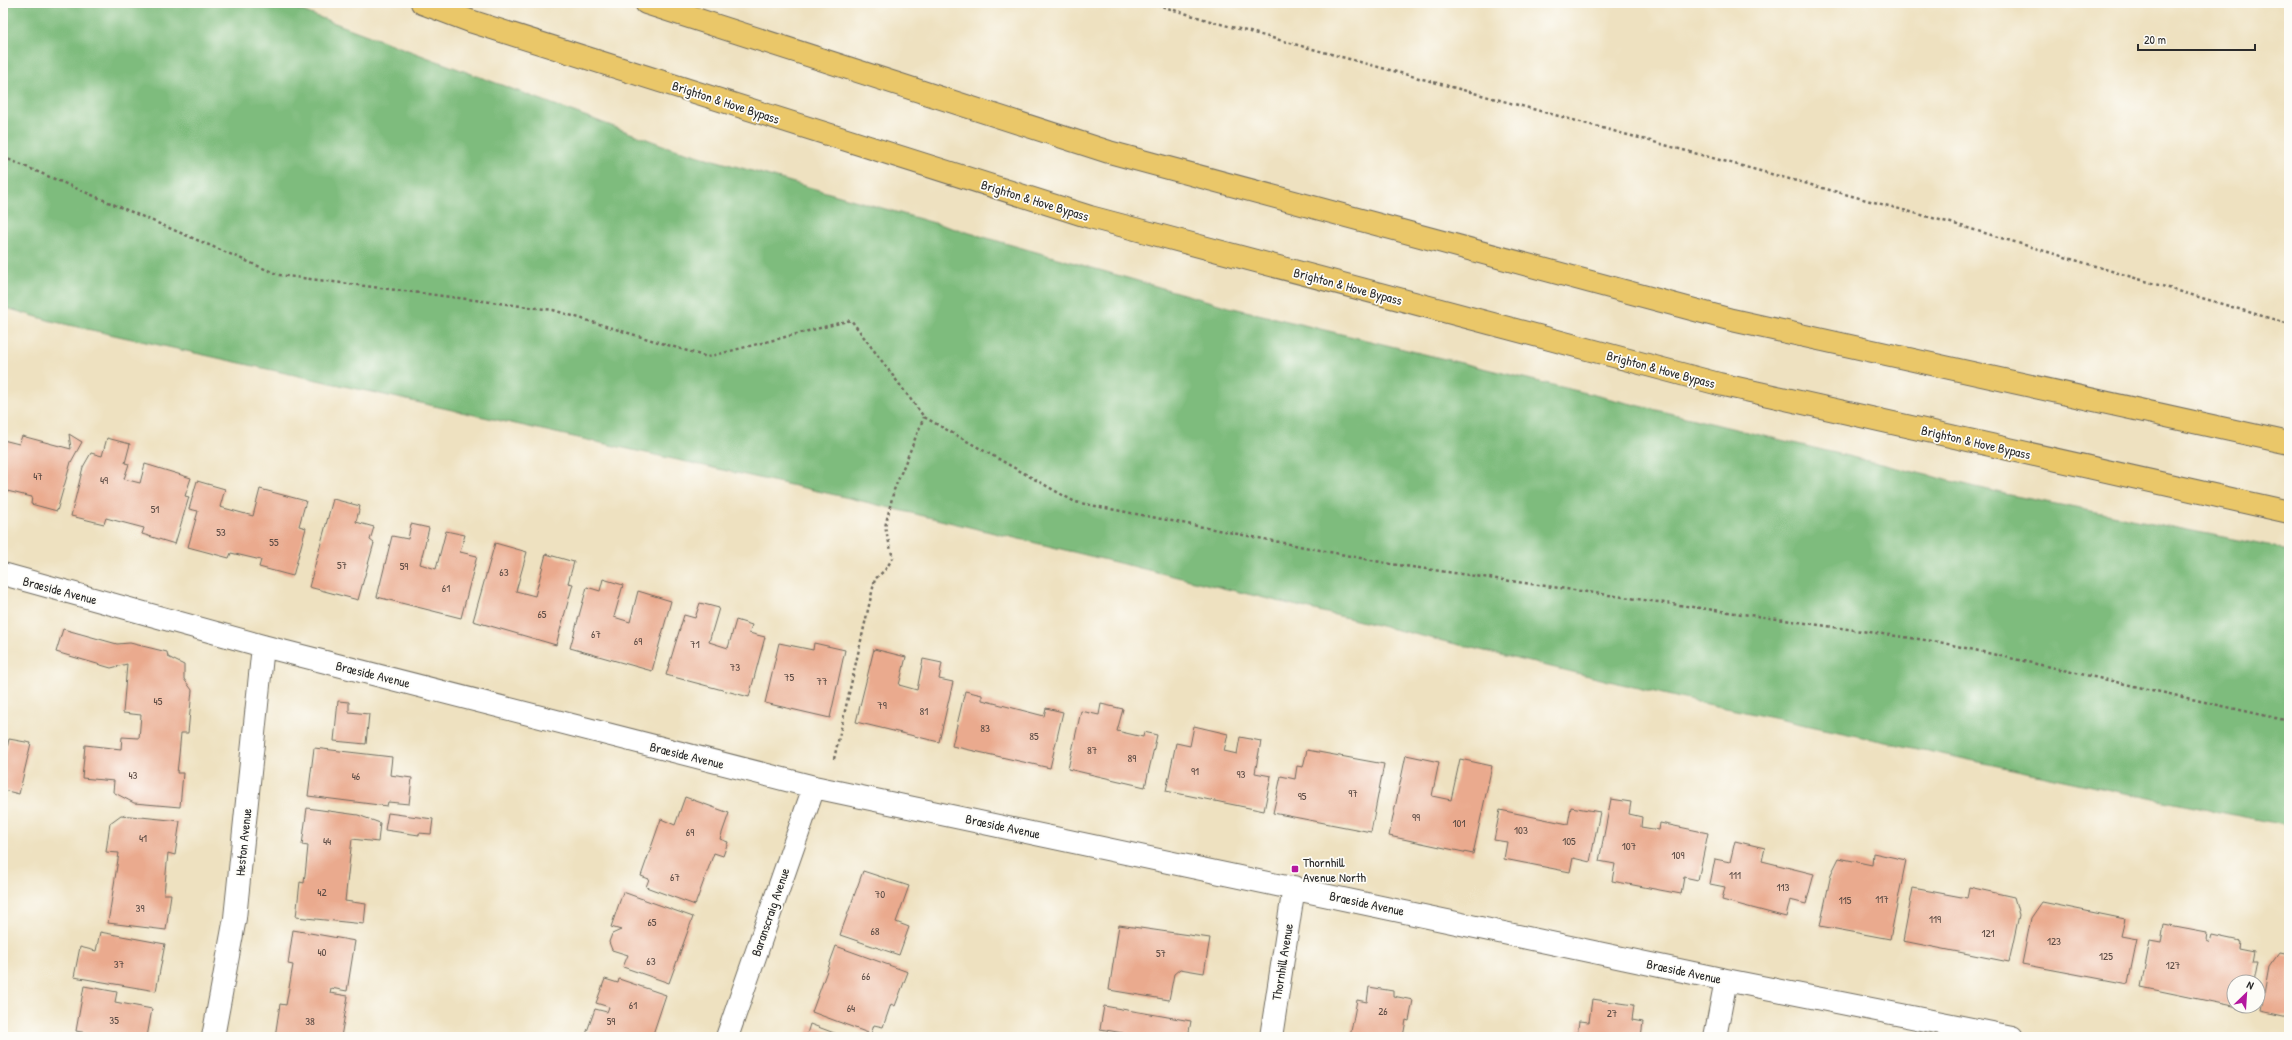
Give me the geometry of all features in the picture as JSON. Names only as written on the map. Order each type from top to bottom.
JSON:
[{"type":"highway","name":"Brighton & Hove Bypass","points":[[422,3],[478,23],[1098,219],[1719,384],[2289,512]]},
{"type":"highway","points":[[646,3],[1109,152],[1724,318],[2289,443]]},
{"type":"street","name":"Braeside Avenue","points":[[3,574],[263,646],[821,788],[1294,887],[1726,980],[2012,1037]]},
{"type":"street","name":"Heston Avenue","points":[[213,1037],[235,918],[263,646]]},
{"type":"street","name":"Baranscraig Avenue","points":[[727,1037],[821,788]]},
{"type":"street","name":"Thornhill Avenue","points":[[1271,1037],[1294,887]]},
{"type":"street","points":[[1715,1037],[1726,980]]},
{"type":"path","points":[[1152,3],[1225,25],[1951,223],[2289,324]]},
{"type":"path","points":[[3,157],[279,275],[553,310],[707,358],[851,320],[924,417],[1075,502],[1391,564],[1939,642],[2289,721]]},
{"type":"path","points":[[821,788],[875,579],[885,570],[893,558],[885,527],[894,490],[924,417]]},
{"type":"green space","points":[[3,3],[281,3],[668,147],[1229,307],[2005,494],[2289,550],[2289,826],[2115,791],[1684,699],[849,498],[51,321],[3,307]]},
{"type":"building","points":[[69,434],[82,442],[71,462],[57,511],[31,504],[32,497],[3,490],[3,440],[19,444],[22,436],[71,449]]},
{"type":"building","points":[[107,438],[130,444],[125,463],[129,464],[124,479],[140,483],[145,464],[191,478],[185,496],[189,497],[175,544],[142,534],[144,528],[106,518],[104,524],[71,516],[83,467],[91,453],[102,456]]},
{"type":"building","points":[[197,481],[225,489],[220,507],[253,516],[260,489],[306,501],[299,526],[306,528],[293,576],[259,567],[261,560],[231,553],[229,558],[188,547],[198,511],[189,509]]},
{"type":"building","points":[[333,499],[360,506],[356,522],[374,527],[370,540],[374,543],[358,600],[309,587]]},
{"type":"building","points":[[411,524],[429,528],[420,564],[436,569],[446,531],[465,535],[460,552],[477,556],[461,618],[377,597],[392,536],[408,539]]},
{"type":"building","points":[[495,543],[527,552],[516,591],[535,596],[546,554],[574,562],[568,583],[573,584],[556,645],[473,621]]},
{"type":"building","points":[[603,579],[623,585],[614,617],[630,622],[638,591],[671,601],[652,671],[570,648],[587,587],[600,591]]},
{"type":"building","points":[[700,603],[719,608],[709,642],[728,648],[736,620],[752,625],[749,633],[765,637],[749,697],[666,675],[684,615],[695,618]]},
{"type":"building","points":[[63,629],[117,644],[130,643],[167,652],[168,657],[184,665],[184,679],[192,690],[188,733],[181,733],[177,773],[183,773],[180,807],[134,803],[113,792],[114,781],[82,778],[85,745],[121,749],[122,737],[139,738],[141,715],[123,713],[127,664],[111,668],[56,652]]},
{"type":"building","points":[[779,643],[813,650],[814,643],[845,650],[830,718],[765,703]]},
{"type":"building","points":[[874,649],[906,657],[899,685],[917,690],[923,659],[942,663],[939,679],[953,682],[939,742],[856,722]]},
{"type":"building","points":[[965,691],[982,695],[982,700],[1044,716],[1046,708],[1063,712],[1050,768],[952,746]]},
{"type":"building","points":[[338,701],[349,702],[349,712],[369,714],[366,744],[334,741]]},
{"type":"building","points":[[1101,704],[1123,709],[1117,731],[1143,737],[1144,732],[1157,735],[1145,787],[1068,769],[1081,711],[1099,715]]},
{"type":"building","points":[[1194,726],[1228,734],[1224,751],[1237,754],[1240,737],[1261,741],[1255,773],[1271,776],[1264,811],[1166,791],[1176,743],[1190,746]]},
{"type":"building","points":[[9,739],[31,743],[19,794],[3,790],[3,766]]},
{"type":"building","points":[[314,748],[392,757],[390,775],[412,778],[409,804],[388,802],[387,806],[308,796]]},
{"type":"building","points":[[1307,750],[1384,764],[1371,832],[1273,813],[1281,776],[1295,779],[1297,766],[1303,767]]},
{"type":"building","points":[[1406,755],[1439,762],[1432,796],[1451,800],[1460,759],[1492,766],[1473,854],[1389,836]]},
{"type":"building","points":[[685,797],[729,813],[720,839],[728,842],[723,856],[714,853],[695,905],[646,887],[649,879],[641,876],[661,819],[675,825]]},
{"type":"building","points":[[1611,799],[1631,802],[1629,814],[1642,817],[1641,827],[1659,830],[1660,823],[1708,833],[1698,880],[1684,877],[1681,894],[1612,881],[1615,864],[1599,861]]},
{"type":"building","points":[[1571,807],[1600,812],[1590,862],[1573,858],[1570,872],[1504,859],[1507,842],[1494,840],[1500,810],[1568,824]]},
{"type":"building","points":[[307,808],[358,815],[380,823],[378,842],[352,839],[345,901],[366,904],[364,924],[296,917],[300,882],[304,883],[306,866],[308,846],[302,845]]},
{"type":"building","points":[[388,813],[433,819],[431,834],[419,833],[419,835],[385,830]]},
{"type":"building","points":[[121,815],[180,821],[175,855],[168,853],[164,894],[171,894],[166,930],[108,923],[119,853],[106,852],[110,823]]},
{"type":"building","points":[[1735,841],[1765,848],[1762,861],[1814,874],[1806,904],[1790,900],[1786,917],[1722,900],[1725,887],[1710,884],[1715,859],[1730,862]]},
{"type":"building","points":[[1873,853],[1906,860],[1890,939],[1820,926],[1831,874],[1839,858],[1872,865]]},
{"type":"building","points":[[863,871],[909,886],[896,922],[909,927],[899,955],[840,935]]},
{"type":"building","points":[[1969,887],[2014,897],[2019,915],[2009,962],[1903,941],[1913,888],[1967,898]]},
{"type":"building","points":[[623,892],[693,917],[669,983],[623,967],[628,955],[612,950],[609,942],[612,934],[621,930],[611,927]]},
{"type":"building","points":[[2042,902],[2125,919],[2121,936],[2137,939],[2128,984],[2022,964],[2031,918]]},
{"type":"building","points":[[1119,925],[1210,938],[1204,973],[1180,969],[1174,974],[1169,1000],[1109,990]]},
{"type":"building","points":[[2164,925],[2207,933],[2206,940],[2210,942],[2212,935],[2240,941],[2239,948],[2254,951],[2252,962],[2257,962],[2255,974],[2226,974],[2226,1005],[2141,987],[2150,941],[2161,943]]},
{"type":"building","points":[[293,930],[355,941],[347,991],[331,988],[330,993],[348,996],[341,1037],[275,1037],[280,1004],[286,1005],[293,965],[288,964]]},
{"type":"building","points":[[100,932],[165,944],[156,991],[74,977],[80,947],[96,951]]},
{"type":"building","points":[[836,946],[908,972],[895,1006],[891,1004],[883,1027],[874,1025],[871,1034],[812,1012]]},
{"type":"building","points":[[2279,953],[2289,955],[2289,1017],[2266,1012],[2266,984],[2269,967]]},
{"type":"building","points":[[605,979],[618,983],[619,979],[666,995],[652,1037],[585,1037],[595,1009],[607,1012],[609,1007],[596,1003]]},
{"type":"building","points":[[84,986],[117,992],[115,1002],[152,1009],[147,1037],[86,1037],[87,1033],[76,1031]]},
{"type":"building","points":[[1369,987],[1393,991],[1393,996],[1413,1000],[1409,1021],[1406,1020],[1403,1037],[1350,1037],[1357,1000],[1367,1002]]},
{"type":"building","points":[[1592,999],[1634,1005],[1632,1020],[1643,1022],[1641,1037],[1577,1037],[1579,1021],[1589,1022]]},
{"type":"building","points":[[1104,1006],[1191,1021],[1188,1037],[1122,1037],[1123,1033],[1100,1029]]},
{"type":"building","points":[[810,1024],[845,1037],[806,1037]]},
{"type":"place","name":"Thornhill Avenue North","points":[[1295,869]]}]
